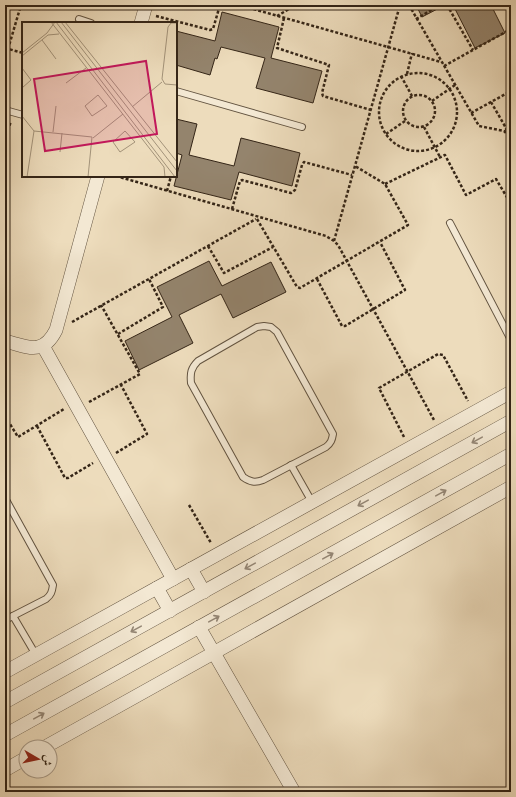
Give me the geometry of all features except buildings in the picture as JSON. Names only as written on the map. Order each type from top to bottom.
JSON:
[{"type":"street","points":[[5,341],[33,348],[44,346],[51,340],[56,330],[98,177]]},
{"type":"street","points":[[44,346],[173,579]]},
{"type":"street","points":[[5,672],[511,392]]},
{"type":"street","points":[[5,702],[511,421]]},
{"type":"street","points":[[5,735],[511,454]]},
{"type":"street","points":[[58,740],[511,487]]},
{"type":"street","points":[[191,569],[204,592]]},
{"type":"street","points":[[157,588],[170,611]]},
{"type":"street","points":[[199,628],[294,792]]},
{"type":"street","points":[[5,770],[18,763]]},
{"type":"lane","points":[[79,19],[88,22]]},
{"type":"lane","points":[[177,91],[302,127]]},
{"type":"lane","points":[[5,110],[22,115]]},
{"type":"lane","points":[[450,223],[511,340]]},
{"type":"lane","points":[[257,327],[271,327],[277,332],[333,434],[330,444],[292,465],[256,482],[249,481],[243,477],[191,383],[190,375],[192,367],[257,327]]},
{"type":"lane","points":[[292,465],[312,502]]},
{"type":"lane","points":[[5,498],[53,585],[50,595],[5,620]]},
{"type":"lane","points":[[13,616],[36,655]]},
{"type":"path","points":[[21,5],[7,48],[22,53]]},
{"type":"path","points":[[177,22],[210,30],[213,29],[220,5]]},
{"type":"path","points":[[240,5],[441,62]]},
{"type":"path","points":[[277,16],[296,5]]},
{"type":"path","points":[[334,240],[400,5]]},
{"type":"path","points":[[409,5],[479,126],[507,133]]},
{"type":"path","points":[[416,18],[440,5]]},
{"type":"path","points":[[447,5],[473,50]]},
{"type":"path","points":[[143,14],[176,22]]},
{"type":"path","points":[[284,18],[276,48],[329,65],[322,93],[323,96],[371,110]]},
{"type":"path","points":[[444,66],[511,29]]},
{"type":"path","points":[[407,74],[412,53]]},
{"type":"path","points":[[418,72],[430,74],[441,80],[455,99],[457,110],[456,121],[451,132],[444,141],[434,147],[424,150],[413,151],[402,148],[393,142],[386,134],[381,124],[379,112],[380,102],[385,91],[392,82],[407,74],[418,72]]},
{"type":"path","points":[[401,76],[412,96]]},
{"type":"path","points":[[432,101],[455,85]]},
{"type":"path","points":[[471,113],[511,91]]},
{"type":"path","points":[[419,94],[427,96],[432,101],[435,108],[434,116],[430,123],[424,127],[417,127],[410,125],[405,121],[402,114],[403,106],[406,100],[419,94]]},
{"type":"path","points":[[374,99],[380,102]]},
{"type":"path","points":[[491,102],[506,128],[507,133],[511,137]]},
{"type":"path","points":[[5,140],[13,112]]},
{"type":"path","points":[[386,134],[405,121]]},
{"type":"path","points":[[424,127],[440,157]]},
{"type":"path","points":[[385,184],[443,155],[446,156],[466,195],[496,179],[511,204]]},
{"type":"path","points":[[232,209],[240,181],[242,180],[291,193],[295,190],[302,164],[304,162],[352,175]]},
{"type":"path","points":[[256,219],[297,287],[300,288],[317,279],[408,226],[385,184],[355,166]]},
{"type":"path","points":[[120,177],[326,236],[334,240],[440,431]]},
{"type":"path","points":[[167,190],[171,177]]},
{"type":"path","points":[[56,330],[260,217]]},
{"type":"path","points":[[317,279],[342,326],[345,326],[405,290],[380,242]]},
{"type":"path","points":[[208,246],[224,273],[273,247]]},
{"type":"path","points":[[118,334],[163,307],[149,279]]},
{"type":"path","points":[[5,416],[18,437],[140,374],[101,305]]},
{"type":"path","points":[[410,448],[379,389],[379,387],[407,371],[441,353],[474,412]]},
{"type":"path","points":[[37,426],[66,478],[147,434],[121,385]]},
{"type":"path","points":[[189,505],[218,554]]}]
